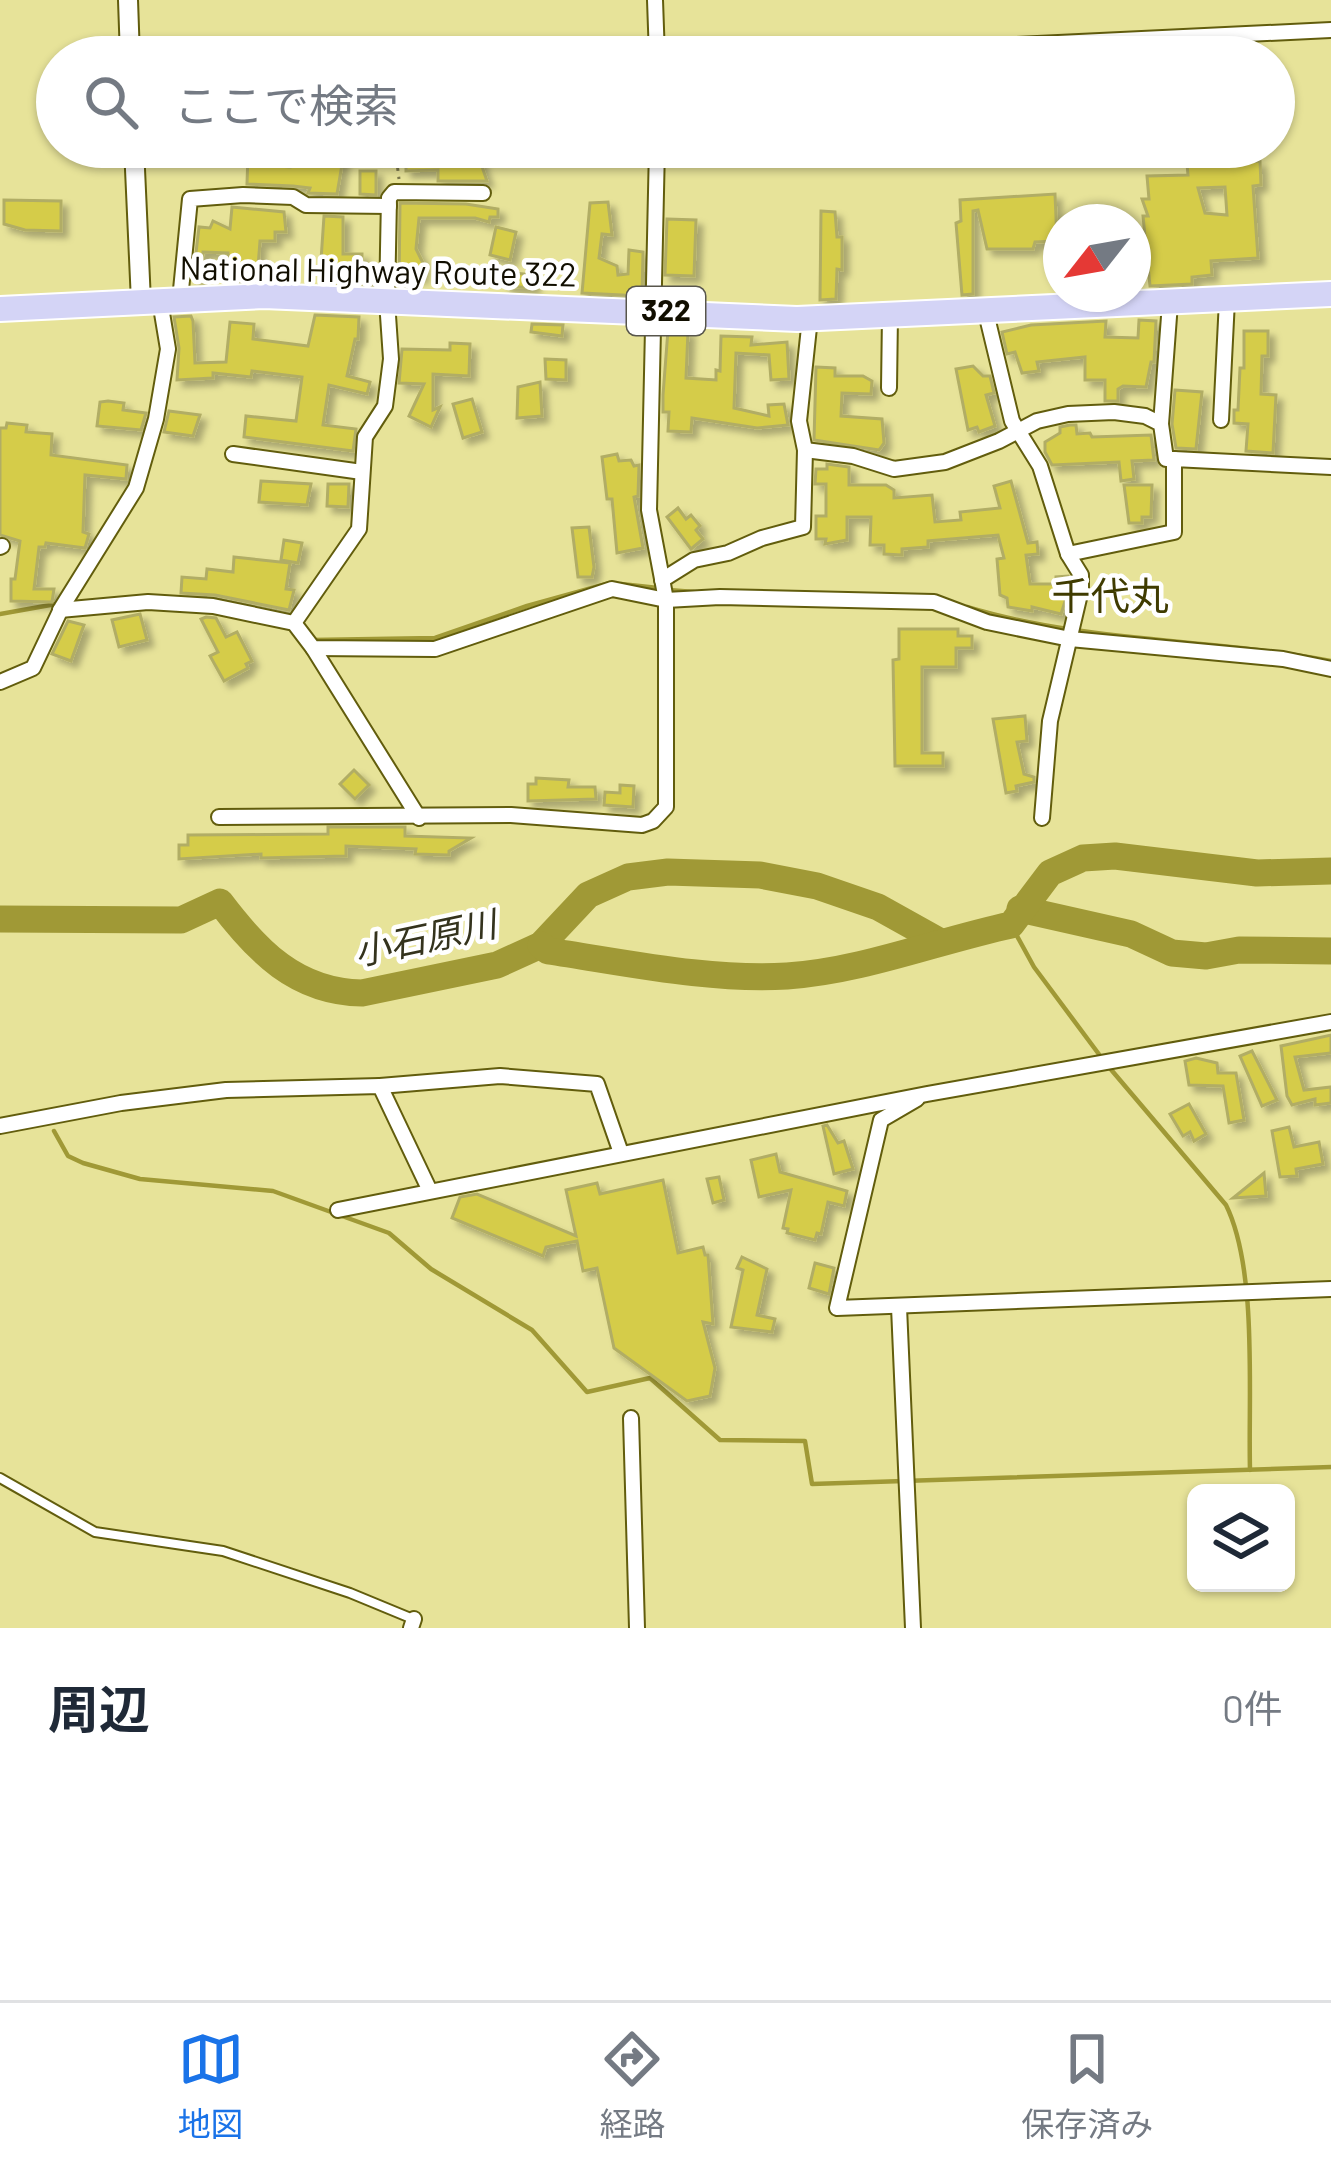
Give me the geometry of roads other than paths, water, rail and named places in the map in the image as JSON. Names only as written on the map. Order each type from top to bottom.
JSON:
[{"type":"highway","name":"National Highway Route 322","points":[[0,309],[264,296],[810,318],[1331,294]]},
{"type":"street","points":[[128,0],[129,36]]},
{"type":"street","points":[[655,0],[656,36]]},
{"type":"street","points":[[1205,36],[1331,30]]},
{"type":"street","points":[[0,682],[33,668],[60,610],[136,488],[156,419],[168,350],[138,168]]},
{"type":"street","points":[[219,817],[511,815],[641,825],[653,821],[665,807],[664,590],[649,510],[656,168]]},
{"type":"street","points":[[296,621],[359,529],[365,437],[385,406],[392,358],[388,198],[401,192],[483,193]]},
{"type":"street","points":[[160,301],[190,199],[243,195],[292,197],[306,206],[388,206]]},
{"type":"street","points":[[1221,420],[1227,300]]},
{"type":"street","points":[[1170,303],[1161,424],[1166,459],[1331,467]]},
{"type":"street","points":[[986,313],[1012,421],[1040,466],[1068,554],[1081,575],[1050,721],[1042,818]]},
{"type":"street","points":[[889,388],[890,315]]},
{"type":"street","points":[[664,590],[694,560],[728,554],[803,527],[805,450],[799,421],[810,318]]},
{"type":"street","points":[[805,450],[853,456],[894,469],[945,462],[1037,421],[1068,414],[1114,412],[1145,416],[1161,424]]},
{"type":"street","points":[[233,454],[362,472]]},
{"type":"street","points":[[1068,554],[1174,532],[1174,459]]},
{"type":"street","points":[[313,648],[435,650],[612,589],[664,590],[934,602],[987,622],[1331,669]]},
{"type":"street","points":[[60,610],[148,602],[213,606],[296,621],[419,818]]},
{"type":"street","points":[[338,1210],[927,1094],[1331,1022]]},
{"type":"street","points":[[0,1126],[121,1103],[226,1090],[380,1086],[500,1076],[597,1084],[621,1153]]},
{"type":"street","points":[[380,1086],[430,1192]]},
{"type":"street","points":[[927,1094],[881,1120],[837,1308],[1331,1289]]},
{"type":"street","points":[[899,1307],[913,1628]]},
{"type":"street","points":[[632,1418],[637,1628]]},
{"type":"lane","points":[[0,1478],[94,1532],[224,1551],[350,1593],[412,1624]]},
{"type":"waterway","points":[[312,640],[435,638],[610,583]]},
{"type":"waterway","points":[[621,584],[658,588]]},
{"type":"waterway","points":[[669,590],[694,592]]},
{"type":"waterway","points":[[0,614],[56,604]]},
{"type":"waterway","points":[[967,607],[1103,634],[1331,661]]},
{"type":"waterway","name":"小石原川","points":[[541,945],[548,951],[667,970],[787,976],[871,962],[1011,925],[1050,873],[1083,858],[1115,856],[1257,873],[1331,871]]},
{"type":"waterway","name":"小石原川","points":[[0,919],[181,920],[220,902],[280,966],[317,985],[362,993],[497,965],[541,945],[588,895],[628,877],[668,872],[760,875],[817,886],[878,907],[939,941]]},
{"type":"waterway","name":"小石原川","points":[[1020,909],[1131,934],[1172,953],[1331,951]]},
{"type":"waterway","points":[[1011,925],[1034,967],[1101,1057]]},
{"type":"waterway","points":[[1108,1066],[1226,1205],[1236,1232],[1247,1298],[1250,1470]]},
{"type":"waterway","points":[[54,1131],[68,1156],[83,1163],[140,1179],[273,1191],[389,1233],[431,1269],[532,1330],[587,1392],[650,1378],[720,1440],[805,1441],[812,1484],[1331,1467]]},
{"type":"district","name":"千代丸","points":[[1110,596]]}]
